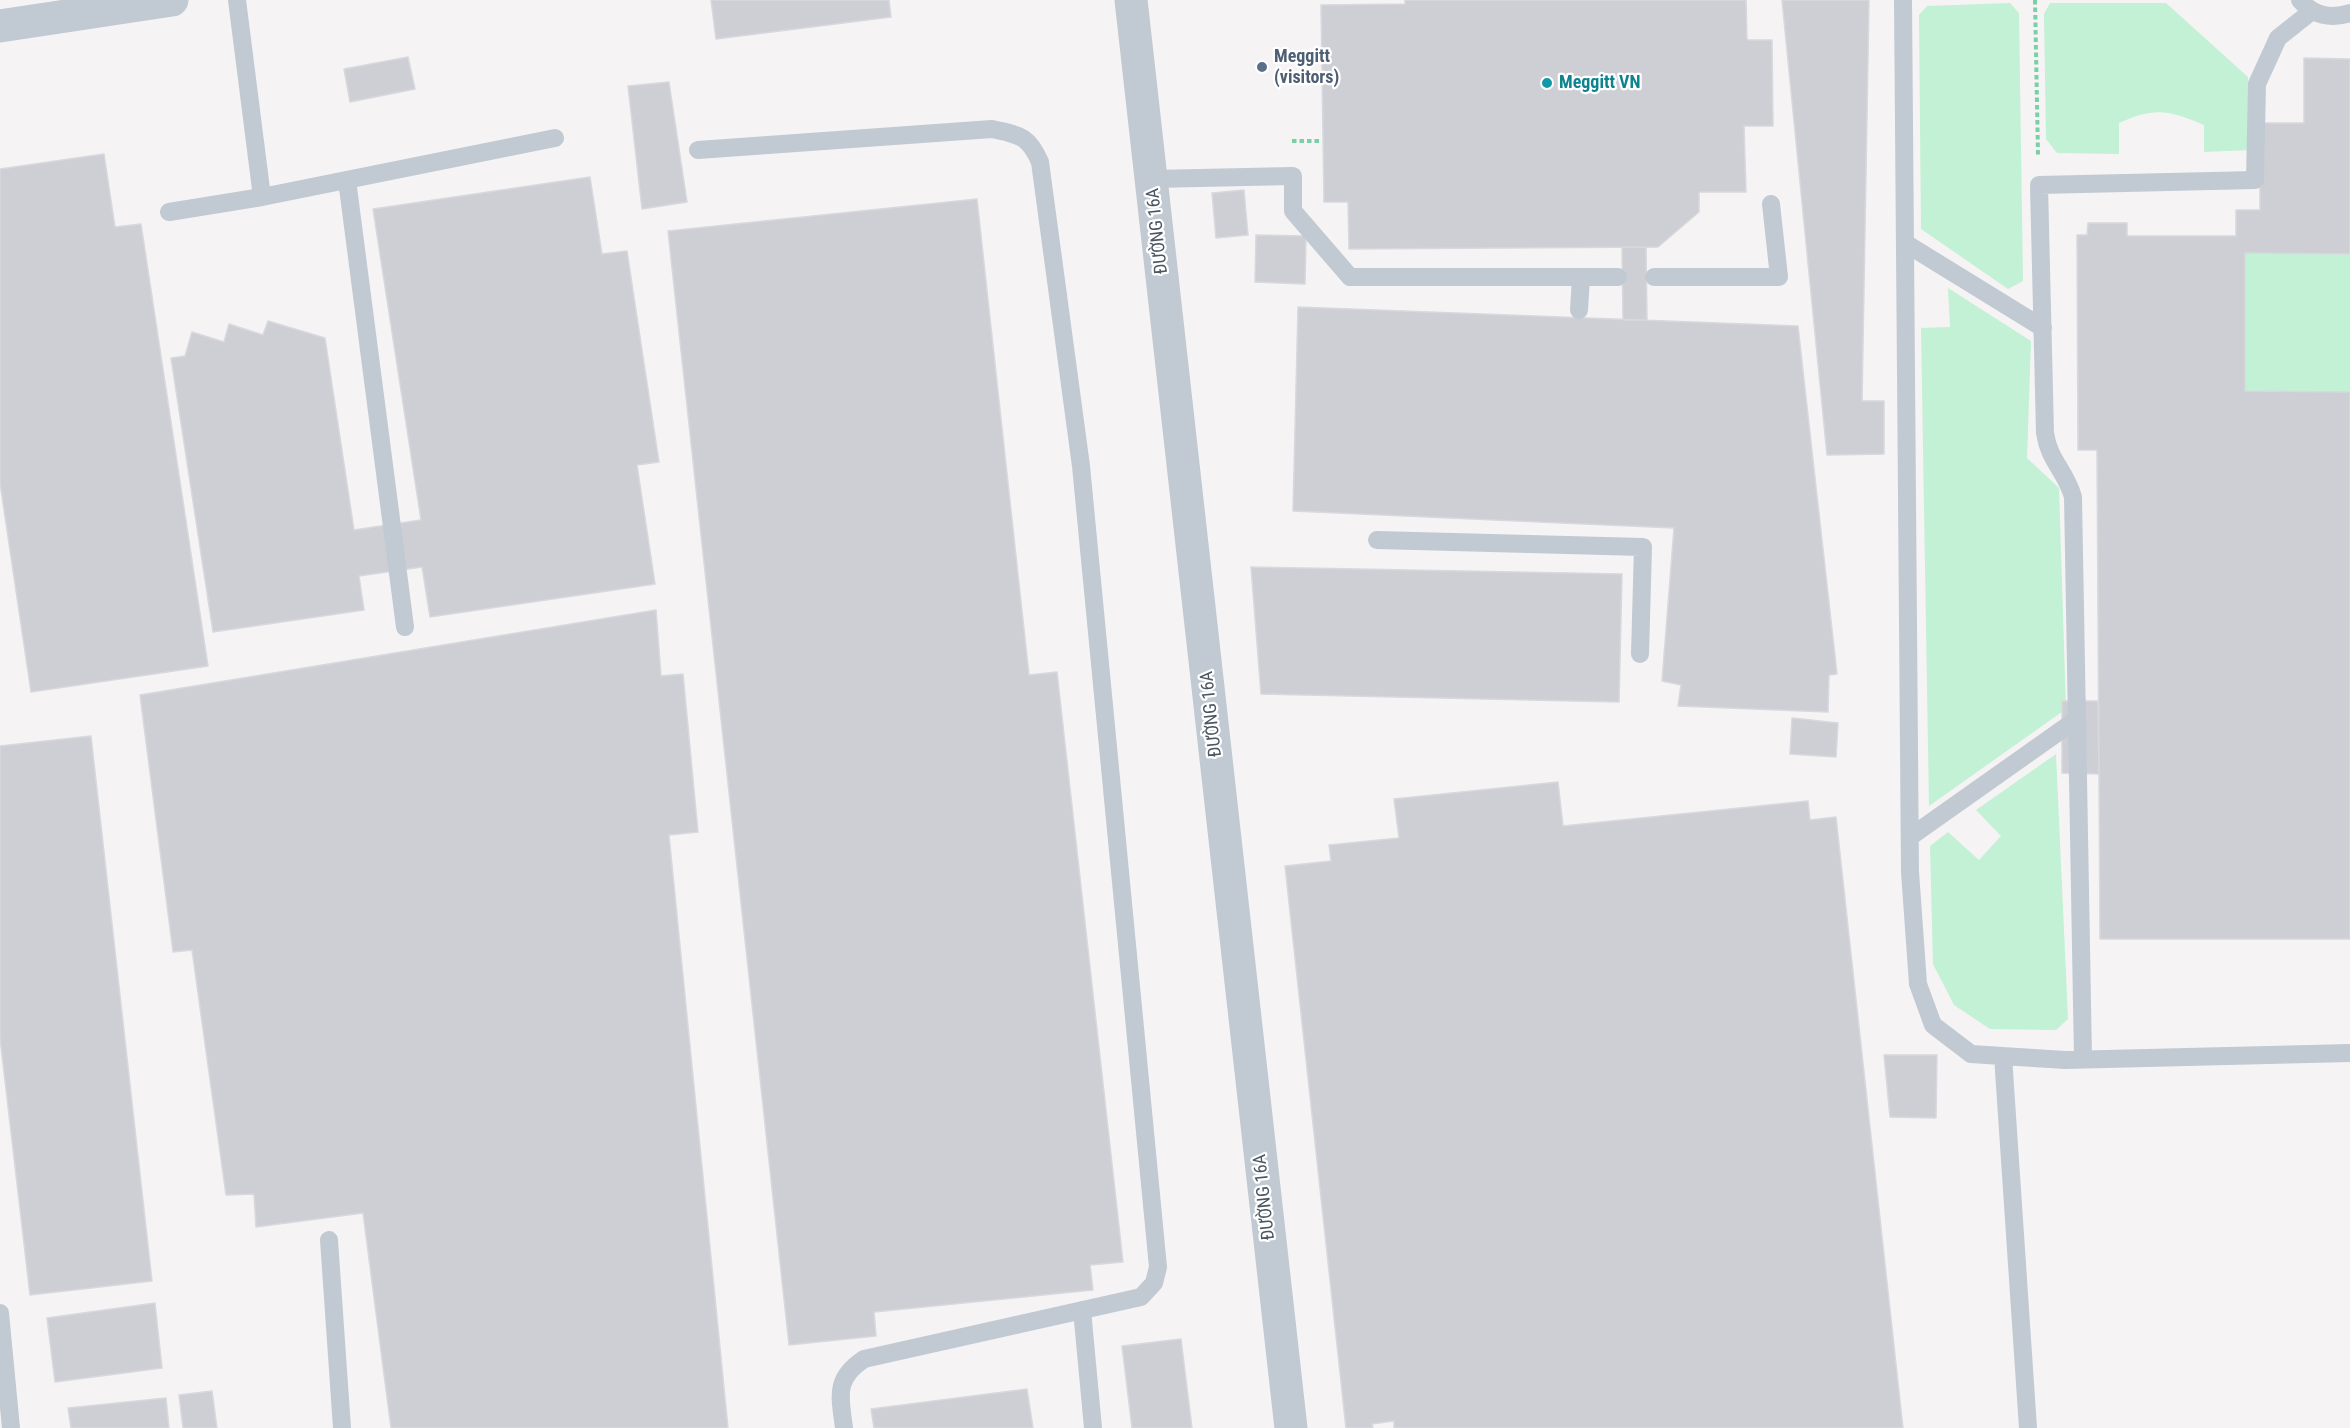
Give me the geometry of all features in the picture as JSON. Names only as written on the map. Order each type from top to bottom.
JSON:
[{"type":"street","points":[[0,26],[172,0]]},
{"type":"street","name":"ĐƯỜNG 16A","points":[[1131,0],[1291,1428]]},
{"type":"lane","points":[[237,0],[262,197]]},
{"type":"lane","points":[[1903,0],[1910,837],[1918,984],[1933,1025],[1971,1054],[2083,1059],[2350,1053]]},
{"type":"lane","points":[[2083,1059],[2073,497],[2069,482],[2048,451],[2039,184],[2255,180],[2257,84],[2278,38],[2306,6],[2336,16],[2350,13]]},
{"type":"lane","points":[[698,150],[992,129],[1017,135],[1032,145],[1040,162],[1081,466],[1158,1267],[1154,1283],[1141,1297],[864,1359],[850,1368],[839,1389],[844,1428]]},
{"type":"lane","points":[[169,212],[262,197],[555,138]]},
{"type":"lane","points":[[1152,179],[1293,176],[1293,211],[1350,277],[1618,277]]},
{"type":"lane","points":[[347,180],[405,627]]},
{"type":"lane","points":[[1653,277],[1779,277],[1771,204]]},
{"type":"lane","points":[[1905,243],[2043,328]]},
{"type":"lane","points":[[1579,310],[1581,277]]},
{"type":"lane","points":[[1377,540],[1570,536],[1643,547],[1640,654]]},
{"type":"lane","points":[[1910,837],[2077,719]]},
{"type":"lane","points":[[2003,1056],[2028,1428]]},
{"type":"lane","points":[[329,1240],[342,1428]]},
{"type":"lane","points":[[1082,1310],[1093,1428]]},
{"type":"lane","points":[[0,1313],[11,1428]]},
{"type":"path","points":[[2035,0],[2039,184]]},
{"type":"path","points":[[1292,141],[1322,141]]},
{"type":"green space","points":[[2010,3],[2019,13],[2023,281],[2008,289],[1921,229],[1919,15],[1927,6]]},
{"type":"green space","points":[[2050,3],[2166,3],[2248,77],[2251,150],[2204,152],[2204,125],[2181,116],[2161,112],[2142,114],[2119,123],[2119,154],[2057,153],[2046,139],[2044,14]]},
{"type":"green space","points":[[2245,253],[2350,254],[2350,392],[2245,391]]},
{"type":"green space","points":[[1948,288],[2031,341],[2027,458],[2059,488],[2066,709],[1929,806],[1921,328],[1950,327]]},
{"type":"green space","points":[[2056,754],[2068,1019],[2056,1030],[1990,1029],[1954,1005],[1933,964],[1930,846],[1948,832],[1979,860],[2001,836],[1976,810]]},
{"type":"building","points":[[711,0],[889,0],[891,17],[716,39]]},
{"type":"building","name":"Meggitt VN","points":[[1405,0],[1746,0],[1747,40],[1772,40],[1773,126],[1744,126],[1746,192],[1699,192],[1699,212],[1658,247],[1349,249],[1348,202],[1324,202],[1321,5],[1405,4]]},
{"type":"building","points":[[1782,0],[1869,0],[1862,401],[1884,401],[1884,454],[1827,455]]},
{"type":"building","points":[[408,57],[415,89],[350,102],[344,69]]},
{"type":"building","points":[[2304,58],[2350,59],[2350,254],[2245,253],[2245,391],[2350,392],[2350,939],[2100,939],[2097,450],[2078,450],[2077,235],[2087,235],[2088,223],[2127,223],[2127,236],[2236,236],[2236,210],[2260,210],[2260,123],[2304,123]]},
{"type":"building","points":[[669,82],[687,202],[642,209],[628,86]]},
{"type":"building","points":[[104,154],[115,227],[141,224],[208,666],[31,692],[0,483],[0,169]]},
{"type":"building","points":[[590,177],[602,254],[627,251],[659,462],[637,465],[655,584],[430,617],[422,567],[359,576],[364,610],[213,632],[171,358],[185,356],[192,332],[224,342],[229,324],[263,335],[268,321],[325,338],[354,530],[421,520],[373,209]]},
{"type":"building","points":[[1244,190],[1248,235],[1216,238],[1212,193]]},
{"type":"building","points":[[977,199],[1029,675],[1057,672],[1123,1262],[1090,1265],[1093,1290],[874,1312],[876,1336],[789,1345],[668,231]]},
{"type":"building","points":[[1256,235],[1306,236],[1305,284],[1255,282]]},
{"type":"building","points":[[1622,247],[1646,247],[1647,320],[1623,320]]},
{"type":"building","points":[[1298,307],[1798,326],[1837,674],[1829,675],[1828,712],[1678,706],[1681,685],[1662,681],[1674,528],[1293,511]]},
{"type":"building","points":[[1251,567],[1622,574],[1619,702],[1261,694]]},
{"type":"building","points":[[656,610],[661,676],[683,674],[698,832],[669,835],[728,1428],[391,1428],[363,1213],[256,1227],[254,1194],[226,1195],[192,950],[173,952],[140,695]]},
{"type":"building","points":[[2062,701],[2098,701],[2099,774],[2062,773]]},
{"type":"building","points":[[1792,718],[1838,723],[1836,757],[1790,754]]},
{"type":"building","points":[[91,736],[152,1281],[30,1295],[0,1038],[0,746]]},
{"type":"building","points":[[1558,782],[1563,826],[1808,801],[1810,820],[1836,817],[1903,1428],[1394,1428],[1394,1421],[1372,1424],[1373,1428],[1346,1428],[1285,866],[1331,861],[1329,845],[1399,838],[1394,799]]},
{"type":"building","points":[[1884,1055],[1937,1055],[1936,1118],[1890,1117]]},
{"type":"building","points":[[155,1303],[162,1368],[55,1382],[47,1318]]},
{"type":"building","points":[[1181,1339],[1192,1428],[1132,1428],[1122,1346]]},
{"type":"building","points":[[1027,1389],[1033,1428],[874,1428],[871,1409]]},
{"type":"building","points":[[212,1391],[217,1428],[183,1428],[179,1395]]},
{"type":"building","points":[[166,1398],[169,1428],[71,1428],[68,1408]]},
{"type":"place","name":"Meggitt (visitors)","points":[[1262,67]]},
{"type":"place","name":"Meggitt VN","points":[[1547,83]]}]
